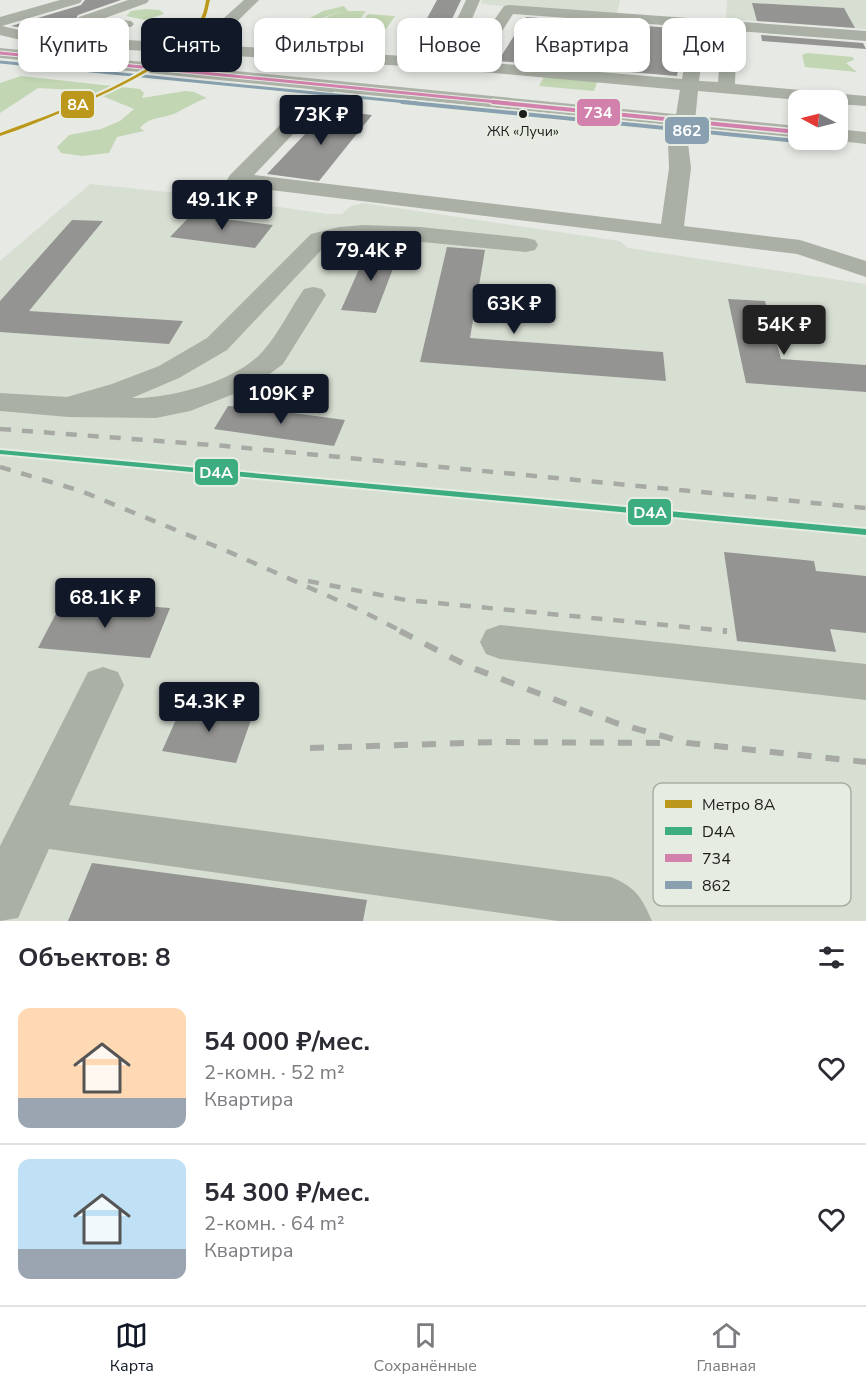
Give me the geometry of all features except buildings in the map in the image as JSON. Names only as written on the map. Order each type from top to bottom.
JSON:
[{"type":"main road","points":[[0,54],[788,131]]},
{"type":"main road","points":[[848,136],[866,138]]},
{"type":"lane","points":[[0,22],[75,0]]},
{"type":"lane","points":[[90,18],[142,0]]},
{"type":"lane","points":[[233,18],[252,0]]},
{"type":"lane","points":[[465,18],[472,3],[498,8],[662,19]]},
{"type":"lane","points":[[493,18],[498,8]]},
{"type":"lane","points":[[129,25],[146,27],[129,45]]},
{"type":"lane","points":[[746,27],[866,36]]},
{"type":"lane","points":[[0,30],[18,34]]},
{"type":"lane","points":[[129,45],[141,46]]},
{"type":"lane","points":[[242,51],[397,60]]},
{"type":"lane","points":[[502,68],[866,101]]},
{"type":"lane","points":[[671,232],[680,168],[678,143],[685,121],[692,72]]},
{"type":"lane","points":[[726,88],[727,72]]},
{"type":"lane","points":[[329,87],[282,146],[237,180],[800,247],[866,269]]},
{"type":"lane","points":[[68,407],[123,391],[160,376],[217,344],[319,239],[332,234],[362,232],[404,234],[526,246]]},
{"type":"lane","points":[[0,402],[68,407],[156,408],[179,404],[241,381],[273,358],[313,295]]},
{"type":"lane","points":[[500,642],[866,682]]},
{"type":"lane","points":[[0,900],[103,685]]},
{"type":"lane","points":[[36,824],[611,903],[626,921]]},
{"type":"shaded area","points":[[482,0],[620,0],[617,14],[490,5],[481,3]]},
{"type":"shaded area","points":[[727,0],[866,0],[866,29],[726,18]]},
{"type":"shaded area","points":[[90,184],[197,195],[327,214],[342,214],[351,206],[363,203],[620,241],[628,248],[866,284],[866,921],[0,921],[0,261]]},
{"type":"green space","points":[[344,6],[348,11],[366,11],[361,18],[325,18],[342,11],[322,18],[310,18],[323,11]]},
{"type":"green space","points":[[160,10],[164,14],[141,19],[126,16],[131,11]]},
{"type":"green space","points":[[368,14],[395,16],[386,29],[385,18],[365,18]]},
{"type":"green space","points":[[807,53],[853,57],[854,60],[846,63],[857,72],[805,67],[802,55]]},
{"type":"green space","points":[[545,75],[598,80],[594,91],[539,86]]},
{"type":"green space","points":[[21,76],[140,89],[144,93],[142,98],[185,91],[207,98],[176,113],[148,121],[140,128],[144,131],[117,137],[109,153],[82,156],[61,153],[57,147],[69,135],[101,129],[120,121],[134,109],[90,91],[38,88],[0,113],[0,83]]},
{"type":"railway","points":[[0,429],[225,446],[866,508]]},
{"type":"railway","points":[[0,467],[81,491],[227,551],[362,611],[403,632]]},
{"type":"railway","points":[[308,581],[406,600],[727,631],[723,631]]},
{"type":"railway","points":[[400,631],[470,667],[616,723],[688,743],[866,762]]},
{"type":"railway","points":[[310,748],[497,742],[670,743]]},
{"type":"metro line","name":"8А","points":[[0,135],[112,89],[168,56],[189,37],[203,18],[208,0]]},
{"type":"transit line","name":"734","points":[[0,53],[788,131]]},
{"type":"transit line","name":"862","points":[[0,62],[788,140]]},
{"type":"transit line","name":"D4А","points":[[0,452],[866,532]]},
{"type":"place","name":"ЖК «Лучи»","points":[[523,114]]}]
